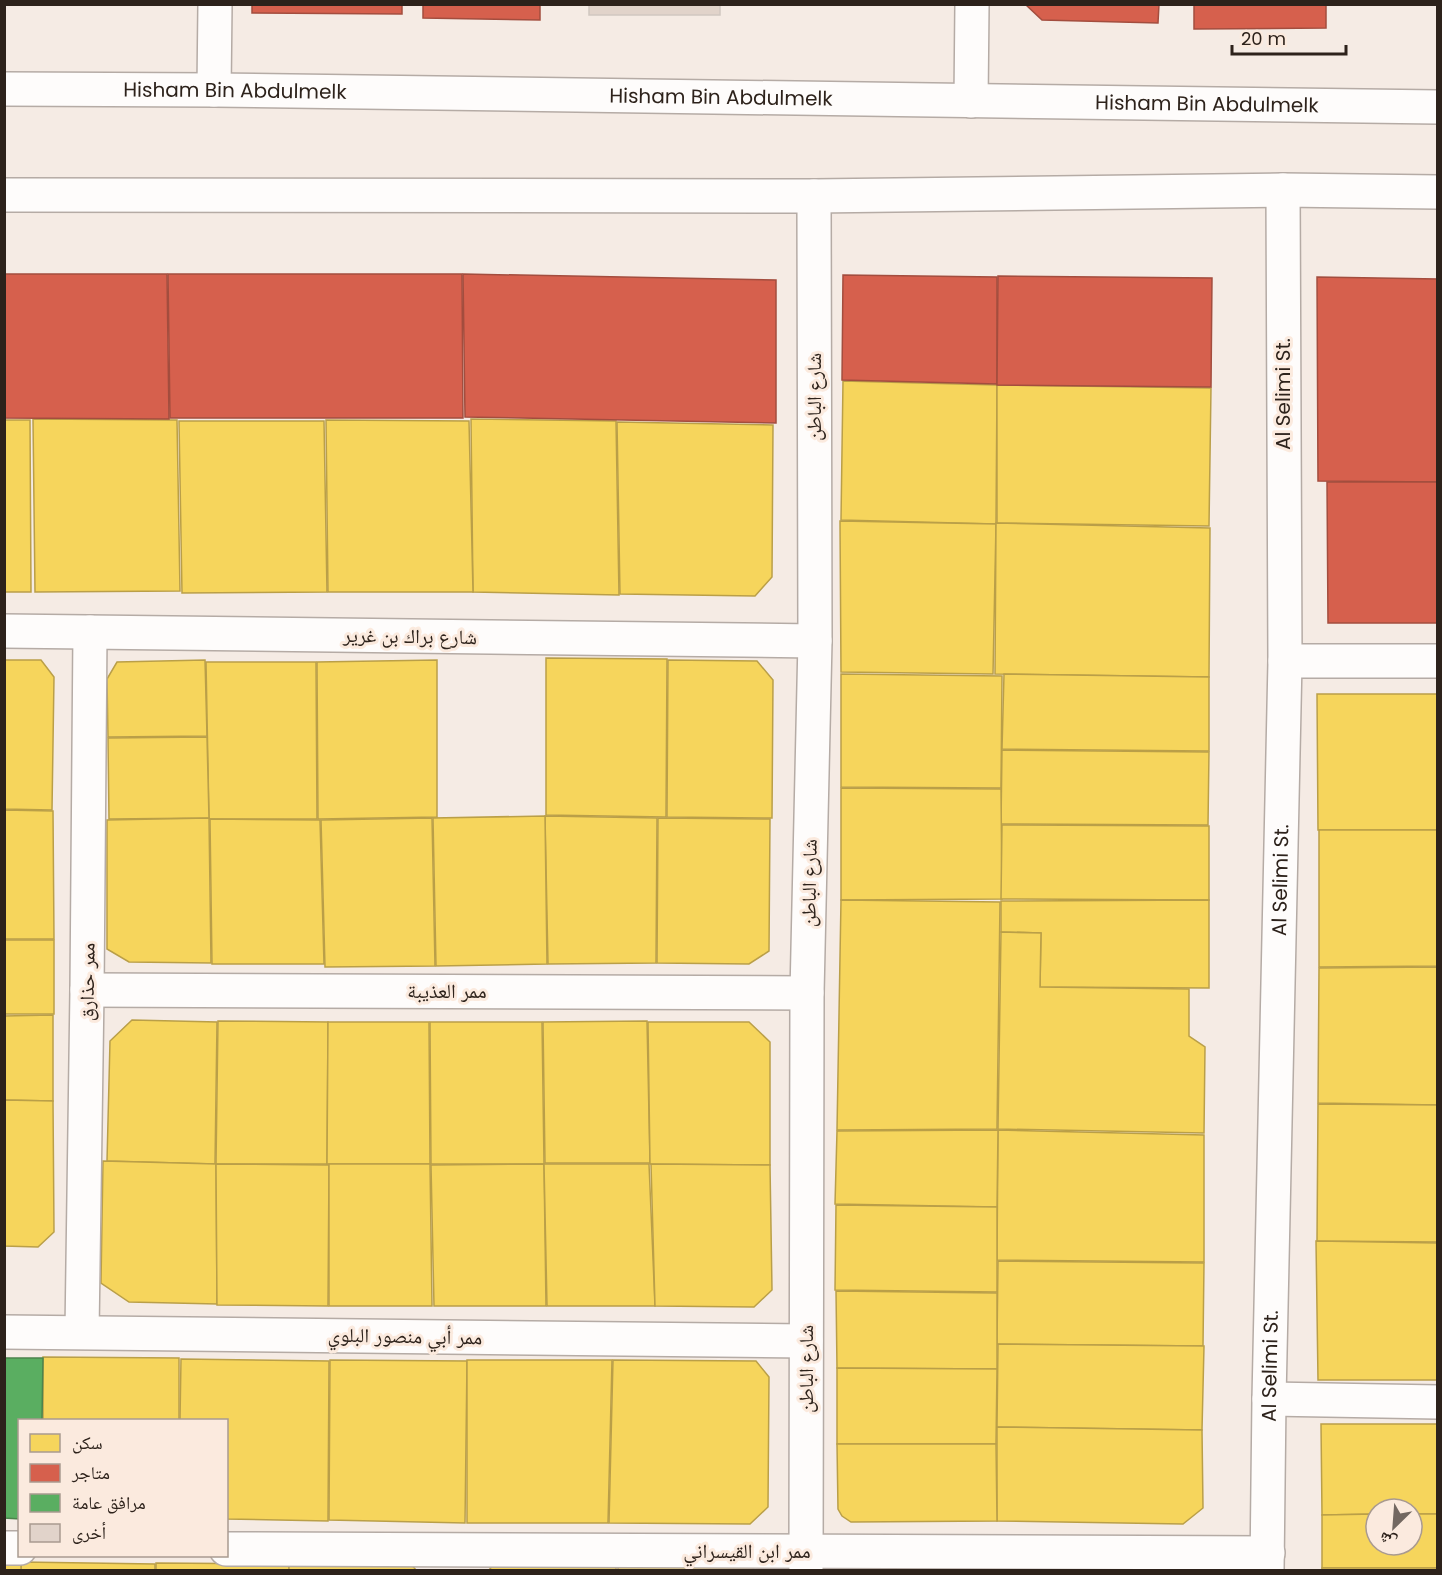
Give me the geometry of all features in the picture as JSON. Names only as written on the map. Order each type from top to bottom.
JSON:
[{"type":"street","points":[[214,90],[215,4]]},
{"type":"street","points":[[971,101],[972,4]]},
{"type":"street","name":"Hisham Bin Abdulmelk","points":[[4,89],[1437,107]]},
{"type":"street","points":[[4,195],[814,196],[1283,190],[1437,192]]},
{"type":"street","name":"Al Selimi St.","points":[[1267,1562],[1285,661],[1283,190]]},
{"type":"street","name":"شارع الباطن","points":[[806,1561],[807,993],[815,641],[814,196]]},
{"type":"street","name":"شارع براك بن غرير","points":[[4,630],[815,641]]},
{"type":"street","name":"ممر حذارق","points":[[82,1332],[90,632]]},
{"type":"street","points":[[1285,661],[1437,661]]},
{"type":"street","name":"ممر العذيبة","points":[[87,990],[807,993]]},
{"type":"street","name":"ممر أبي منصور البلوي","points":[[4,1332],[806,1341]]},
{"type":"street","points":[[1269,1399],[1437,1402]]},
{"type":"street","name":"ممر ابن القيسراني","points":[[228,1549],[463,1560],[1267,1562]]},
{"type":"building: سكن","points":[[843,381],[997,385],[996,524],[841,520]]},
{"type":"building: سكن","points":[[997,385],[1211,388],[1209,526],[997,523]]},
{"type":"building: سكن","points":[[33,419],[177,420],[180,591],[35,592]]},
{"type":"building: سكن","points":[[471,419],[616,421],[619,595],[473,592]]},
{"type":"building: سكن","points":[[4,420],[30,420],[31,592],[4,592]]},
{"type":"building: سكن","points":[[326,420],[469,421],[473,592],[328,592]]},
{"type":"building: سكن","points":[[179,421],[324,421],[327,592],[182,593]]},
{"type":"building: سكن","points":[[617,422],[773,425],[772,577],[755,596],[620,594]]},
{"type":"building: سكن","points":[[840,521],[996,524],[993,674],[841,672]]},
{"type":"building: سكن","points":[[996,523],[1210,528],[1209,677],[995,674]]},
{"type":"building: سكن","points":[[546,658],[667,659],[666,817],[546,815]]},
{"type":"building: سكن","points":[[4,660],[41,660],[54,677],[52,810],[4,809]]},
{"type":"building: سكن","points":[[205,660],[207,736],[108,737],[107,679],[117,662]]},
{"type":"building: سكن","points":[[437,660],[437,817],[318,819],[317,662]]},
{"type":"building: سكن","points":[[668,660],[757,661],[773,680],[772,818],[667,817]]},
{"type":"building: سكن","points":[[206,662],[316,662],[317,819],[209,819]]},
{"type":"building: سكن","points":[[841,674],[1002,676],[1001,788],[841,787]]},
{"type":"building: سكن","points":[[1004,674],[1209,677],[1209,751],[1002,749]]},
{"type":"building: سكن","points":[[1317,694],[1438,694],[1438,830],[1318,830]]},
{"type":"building: سكن","points":[[207,737],[209,818],[109,819],[108,738]]},
{"type":"building: سكن","points":[[1002,750],[1209,752],[1208,825],[1001,824]]},
{"type":"building: سكن","points":[[841,788],[1001,789],[1002,899],[841,900]]},
{"type":"building: سكن","points":[[4,810],[53,811],[54,939],[4,939]]},
{"type":"building: سكن","points":[[545,816],[657,818],[656,963],[548,964]]},
{"type":"building: سكن","points":[[545,816],[547,964],[436,966],[433,818]]},
{"type":"building: سكن","points":[[209,818],[211,963],[129,962],[107,949],[107,820]]},
{"type":"building: سكن","points":[[432,818],[435,966],[325,967],[321,820]]},
{"type":"building: سكن","points":[[658,818],[770,819],[769,951],[749,964],[657,963]]},
{"type":"building: سكن","points":[[210,819],[320,820],[324,964],[212,964]]},
{"type":"building: سكن","points":[[1002,825],[1209,826],[1209,900],[1001,899]]},
{"type":"building: سكن","points":[[1319,830],[1438,830],[1438,966],[1319,967]]},
{"type":"building: سكن","points":[[841,900],[1000,902],[997,1129],[837,1130]]},
{"type":"building: سكن","points":[[1209,900],[1209,988],[1040,987],[1041,933],[1001,932],[1001,901]]},
{"type":"building: سكن","points":[[1001,932],[1041,933],[1040,987],[1189,989],[1189,1036],[1205,1047],[1204,1133],[998,1129]]},
{"type":"building: سكن","points":[[4,940],[54,940],[54,1014],[4,1014]]},
{"type":"building: سكن","points":[[1438,967],[1438,1105],[1318,1103],[1319,968]]},
{"type":"building: سكن","points":[[53,1015],[53,1101],[4,1100],[4,1016]]},
{"type":"building: سكن","points":[[132,1020],[217,1022],[215,1164],[107,1161],[110,1041]]},
{"type":"building: سكن","points":[[218,1021],[328,1022],[327,1164],[216,1164]]},
{"type":"building: سكن","points":[[647,1021],[650,1163],[545,1163],[543,1022]]},
{"type":"building: سكن","points":[[328,1022],[429,1022],[430,1164],[327,1164]]},
{"type":"building: سكن","points":[[430,1022],[542,1022],[544,1164],[431,1164]]},
{"type":"building: سكن","points":[[648,1022],[749,1022],[770,1042],[770,1165],[650,1164]]},
{"type":"building: سكن","points":[[4,1100],[53,1101],[54,1232],[38,1247],[4,1246]]},
{"type":"building: سكن","points":[[1318,1104],[1438,1105],[1438,1242],[1317,1241]]},
{"type":"building: سكن","points":[[998,1130],[1204,1135],[1204,1262],[997,1260]]},
{"type":"building: سكن","points":[[998,1130],[997,1207],[835,1204],[837,1131]]},
{"type":"building: سكن","points":[[103,1161],[216,1164],[217,1304],[129,1302],[101,1283]]},
{"type":"building: سكن","points":[[216,1164],[329,1165],[328,1306],[217,1305]]},
{"type":"building: سكن","points":[[329,1164],[430,1164],[432,1306],[329,1306]]},
{"type":"building: سكن","points":[[544,1164],[546,1306],[434,1306],[431,1165]]},
{"type":"building: سكن","points":[[544,1164],[649,1164],[655,1306],[547,1306]]},
{"type":"building: سكن","points":[[651,1164],[770,1165],[772,1290],[754,1307],[655,1306]]},
{"type":"building: سكن","points":[[836,1205],[997,1207],[997,1292],[835,1290]]},
{"type":"building: سكن","points":[[1316,1241],[1438,1243],[1438,1380],[1318,1380]]},
{"type":"building: سكن","points":[[998,1261],[1204,1263],[1203,1346],[997,1344]]},
{"type":"building: سكن","points":[[836,1291],[997,1293],[997,1369],[837,1368]]},
{"type":"building: سكن","points":[[998,1344],[1204,1346],[1202,1430],[997,1427]]},
{"type":"building: سكن","points":[[43,1357],[179,1358],[179,1419],[43,1419]]},
{"type":"building: سكن","points":[[181,1359],[329,1361],[328,1521],[228,1519],[228,1419],[180,1419]]},
{"type":"building: سكن","points":[[330,1360],[467,1361],[465,1523],[329,1520]]},
{"type":"building: سكن","points":[[467,1360],[612,1360],[608,1523],[467,1523]]},
{"type":"building: سكن","points":[[613,1360],[756,1361],[769,1377],[768,1507],[750,1524],[609,1523]]},
{"type":"building: سكن","points":[[837,1368],[997,1369],[996,1444],[837,1444]]},
{"type":"building: سكن","points":[[1321,1424],[1438,1424],[1438,1514],[1424,1514],[1424,1497],[1364,1497],[1364,1514],[1322,1515]]},
{"type":"building: سكن","points":[[997,1427],[1202,1430],[1203,1508],[1183,1524],[997,1521]]},
{"type":"building: سكن","points":[[837,1444],[996,1444],[997,1521],[851,1522],[842,1516],[838,1509]]},
{"type":"building: سكن","points":[[1364,1514],[1364,1557],[1424,1557],[1424,1514],[1438,1514],[1438,1568],[1322,1568],[1322,1515]]},
{"type":"building: سكن","points":[[21,1562],[155,1564],[155,1570],[21,1570]]},
{"type":"building: سكن","points":[[4,1563],[21,1563],[21,1570],[4,1570]]},
{"type":"building: سكن","points":[[156,1563],[289,1564],[289,1570],[156,1570]]},
{"type":"building: سكن","points":[[410,1563],[416,1570],[289,1570],[289,1564]]},
{"type":"building: سكن","points":[[618,1563],[749,1565],[755,1570],[618,1570]]},
{"type":"building: سكن","points":[[494,1564],[616,1565],[616,1570],[489,1570]]},
{"type":"building: سكن","points":[[1322,1568],[1438,1568],[1438,1570],[1322,1570]]},
{"type":"building: متاجر","points":[[252,4],[402,4],[402,14],[252,13]]},
{"type":"building: متاجر","points":[[423,4],[540,4],[540,20],[423,18]]},
{"type":"building: متاجر","points":[[1025,4],[1159,4],[1158,23],[1042,20]]},
{"type":"building: متاجر","points":[[1194,4],[1326,4],[1326,28],[1194,29]]},
{"type":"building: متاجر","points":[[4,274],[167,274],[169,419],[4,418]]},
{"type":"building: متاجر","points":[[168,274],[462,274],[463,418],[170,418]]},
{"type":"building: متاجر","points":[[463,274],[776,280],[776,423],[465,417]]},
{"type":"building: متاجر","points":[[843,275],[997,277],[997,384],[842,380]]},
{"type":"building: متاجر","points":[[998,276],[1212,278],[1211,387],[997,385]]},
{"type":"building: متاجر","points":[[1317,277],[1438,279],[1438,482],[1318,481]]},
{"type":"building: متاجر","points":[[1327,482],[1438,482],[1438,623],[1328,623]]},
{"type":"building: مرافق عامة","points":[[4,1358],[43,1358],[42,1419],[18,1419],[18,1519],[4,1518]]},
{"type":"building: أخرى","points":[[589,4],[720,4],[720,15],[589,15]]}]
